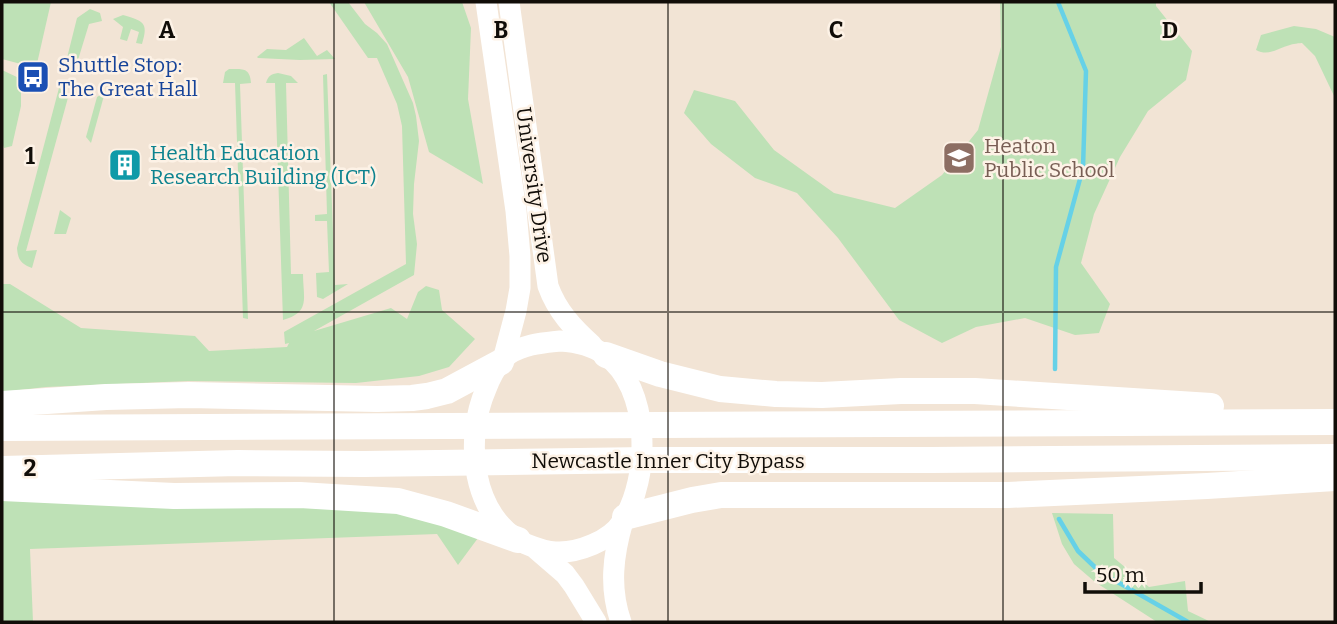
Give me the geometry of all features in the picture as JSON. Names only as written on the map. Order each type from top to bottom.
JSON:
[{"type":"highway","points":[[602,353],[660,374],[720,389],[776,394],[975,391],[1233,407],[1335,409]]},
{"type":"highway","points":[[2,404],[189,395],[412,398],[447,391],[502,361]]},
{"type":"highway","name":"Newcastle Inner City Bypass","points":[[2,428],[1335,422]]},
{"type":"highway","name":"Newcastle Inner City Bypass","points":[[2,469],[238,463],[1335,457]]},
{"type":"highway","points":[[626,515],[721,495],[1021,494],[1335,478]]},
{"type":"highway","points":[[2,488],[174,496],[300,495],[398,501],[446,514],[526,544]]},
{"type":"main road","name":"University Drive","points":[[486,2],[520,256],[516,311],[502,361]]},
{"type":"main road","name":"University Drive","points":[[509,2],[548,286],[562,315],[602,353]]},
{"type":"main road","points":[[596,622],[565,574],[526,544],[510,536],[500,526],[489,510],[479,482],[475,448],[476,424],[487,385],[502,361],[521,348],[542,342],[572,341],[602,353],[627,382],[636,401],[643,444],[640,477],[615,555],[613,578],[621,622]]},
{"type":"main road","points":[[526,544],[557,552],[576,550],[606,536],[626,515]]},
{"type":"green space","points":[[2,2],[51,2],[36,68],[2,59]]},
{"type":"green space","points":[[329,2],[348,2],[365,24],[387,44],[413,103],[419,141],[413,214],[417,244],[414,275],[314,331],[391,308],[407,319],[418,292],[426,286],[439,290],[442,310],[475,339],[449,367],[419,376],[356,383],[188,381],[46,387],[2,392],[2,284],[10,284],[81,328],[195,336],[209,351],[287,347],[289,343],[285,344],[284,332],[406,264],[402,126],[397,104],[377,58],[368,58]]},
{"type":"green space","points":[[364,2],[462,2],[471,28],[468,99],[483,184],[429,152],[408,77]]},
{"type":"green space","points":[[1000,2],[1156,2],[1156,6],[1192,51],[1186,80],[1148,111],[1120,157],[1094,214],[1081,263],[1110,304],[1099,333],[1075,335],[1025,318],[976,327],[942,343],[899,320],[838,238],[797,193],[755,178],[711,144],[684,113],[694,90],[735,101],[774,150],[834,193],[895,208],[942,175],[978,130],[1001,47]]},
{"type":"green space","points":[[90,9],[100,13],[102,21],[89,24],[78,60],[65,66],[77,18]]},
{"type":"green space","points":[[123,15],[143,23],[145,31],[142,44],[136,43],[139,32],[131,29],[127,41],[120,39],[123,27],[113,19]]},
{"type":"green space","points":[[1294,26],[1316,29],[1335,37],[1335,98],[1315,56],[1302,43],[1269,52],[1256,50],[1261,35]]},
{"type":"green space","points":[[304,38],[317,56],[327,50],[335,59],[257,57],[267,49],[286,50]]},
{"type":"green space","points":[[229,69],[247,72],[251,83],[240,84],[248,319],[243,318],[235,83],[223,83],[225,72]]},
{"type":"green space","points":[[2,70],[21,79],[21,106],[12,146],[4,148],[2,142]]},
{"type":"green space","points":[[278,73],[291,76],[298,83],[286,83],[291,274],[303,274],[304,297],[304,303],[298,313],[283,320],[275,83],[266,83],[270,76]]},
{"type":"green space","points":[[327,74],[335,285],[348,284],[323,299],[317,297],[316,273],[329,272],[327,221],[315,221],[315,215],[327,214],[323,75]]},
{"type":"green space","points":[[59,88],[69,94],[26,251],[37,250],[32,268],[21,261],[17,248]]},
{"type":"green space","points":[[105,92],[91,143],[86,137],[97,97]]},
{"type":"green space","points":[[60,210],[71,218],[66,234],[54,234]]},
{"type":"green space","points":[[2,500],[368,506],[426,516],[478,538],[458,565],[437,534],[30,549],[33,622],[2,622]]},
{"type":"green space","points":[[1052,513],[1113,514],[1114,558],[1149,587],[1185,581],[1188,611],[1211,622],[1157,622],[1095,582],[1074,564],[1062,544]]},
{"type":"waterway","points":[[1055,369],[1056,267],[1083,168],[1086,71],[1058,2]]},
{"type":"waterway","points":[[1059,519],[1078,551],[1100,572],[1188,622]]},
{"type":"place","name":"Shuttle Stop: The Great Hall","points":[[33,77]]},
{"type":"place","name":"Heaton Public School","points":[[959,158]]},
{"type":"place","name":"Health Education Research Building (ICT)","points":[[125,165]]}]
